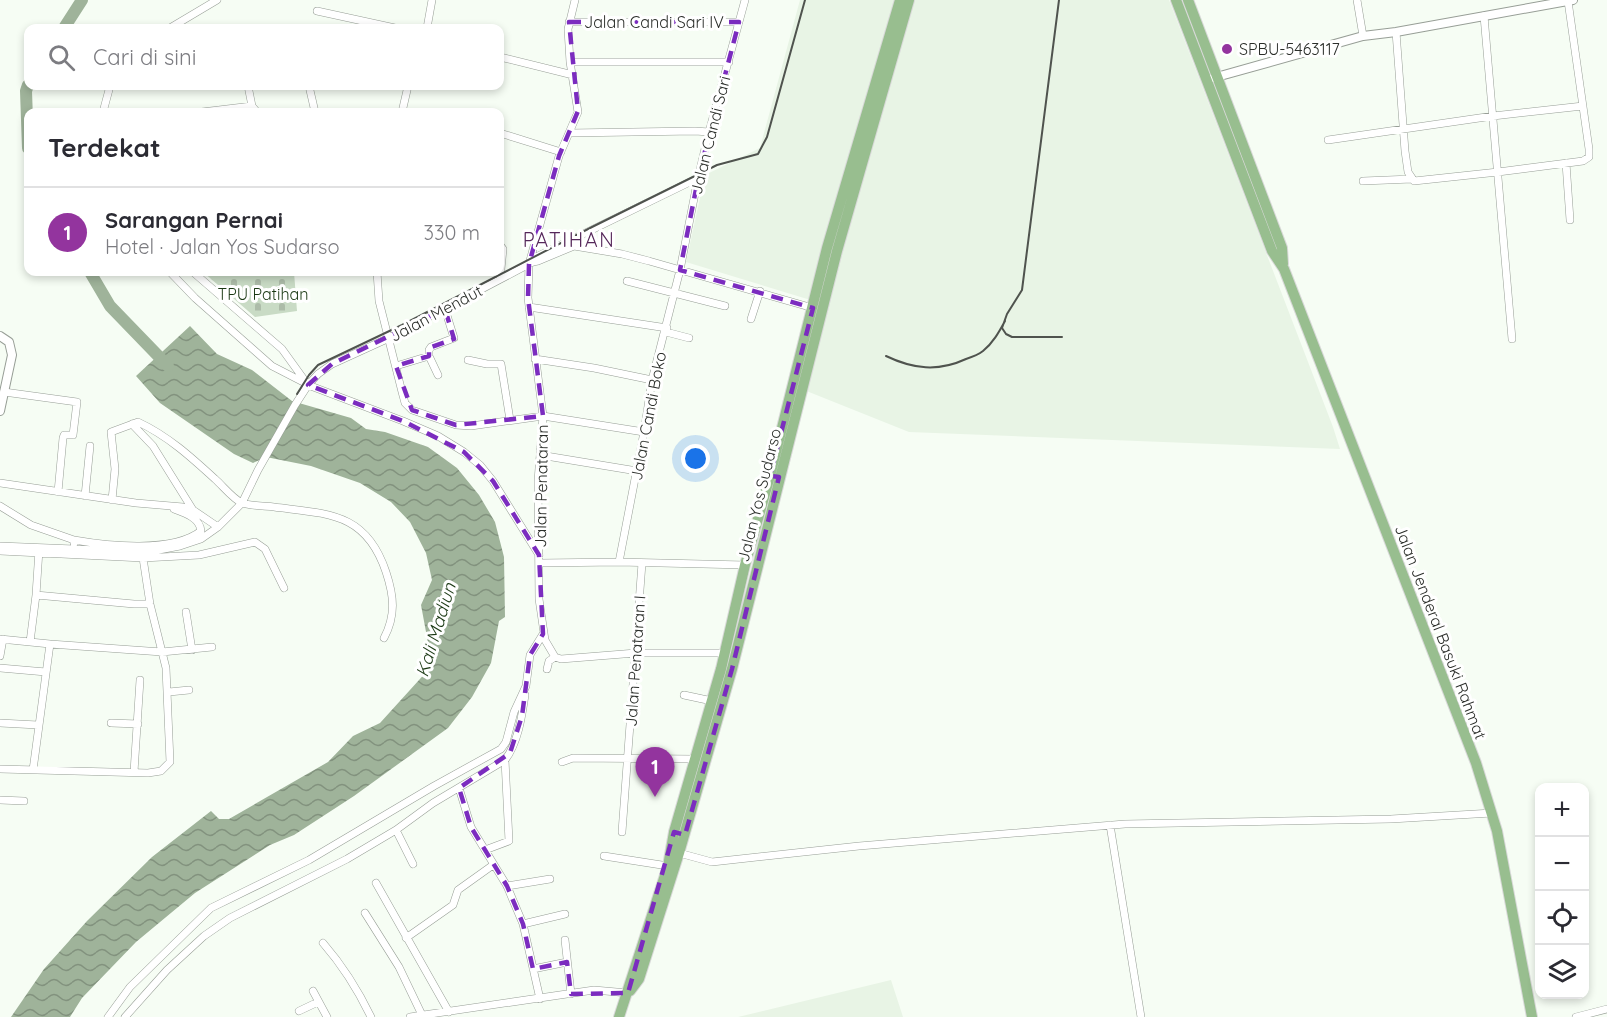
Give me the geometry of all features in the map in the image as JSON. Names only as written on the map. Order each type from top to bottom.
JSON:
[{"type":"highway","name":"Jalan Yos Sudarso","points":[[619,1017],[732,669],[827,248],[900,0]]},
{"type":"highway","name":"Jalan Yos Sudarso","points":[[628,993],[639,979],[679,853],[679,833],[695,759],[712,701],[745,565],[774,476],[909,0]]},
{"type":"highway","name":"Jalan Jenderal Basuki Rahmat","points":[[1176,0],[1212,78]]},
{"type":"highway","name":"Jalan Jenderal Basuki Rahmat","points":[[1188,0],[1212,78],[1272,251],[1284,269],[1472,753],[1492,813],[1532,1017]]},
{"type":"street","points":[[177,24],[217,0]]},
{"type":"street","points":[[428,24],[432,0]]},
{"type":"street","name":"Jalan Candi Sari","points":[[681,270],[698,178],[745,0]]},
{"type":"street","points":[[1357,0],[1363,36]]},
{"type":"street","points":[[573,1],[569,22],[570,62],[578,110],[561,152],[531,263],[529,307],[543,416],[644,432]]},
{"type":"street","points":[[1212,78],[1363,36],[1570,1],[1589,156],[1582,161],[1566,164],[1420,181],[1412,179],[1363,181]]},
{"type":"street","points":[[317,11],[377,24]]},
{"type":"street","points":[[1484,16],[1512,339]]},
{"type":"street","name":"Jalan Candi Sari IV","points":[[569,22],[739,22]]},
{"type":"street","points":[[1396,32],[1408,172],[1412,179]]},
{"type":"street","points":[[504,58],[573,75]]},
{"type":"street","points":[[570,62],[729,62]]},
{"type":"street","points":[[104,108],[109,90]]},
{"type":"street","points":[[249,90],[254,108]]},
{"type":"street","points":[[310,90],[314,108]]},
{"type":"street","points":[[403,108],[407,90]]},
{"type":"street","points":[[231,108],[252,105]]},
{"type":"street","points":[[1328,140],[1493,116],[1583,106]]},
{"type":"street","points":[[570,133],[709,132]]},
{"type":"street","points":[[504,134],[561,152]]},
{"type":"street","points":[[1566,164],[1570,220]]},
{"type":"street","name":"Jalan Mendut","points":[[39,550],[145,552],[166,549],[201,539],[219,527],[242,503],[306,384],[318,374],[332,364],[389,338],[698,178]]},
{"type":"street","points":[[574,242],[760,291],[813,308]]},
{"type":"street","name":"Jalan Candi Boko","points":[[619,562],[652,380],[681,270]]},
{"type":"street","points":[[125,1017],[167,970],[204,936],[230,918],[347,859],[396,830],[433,802],[505,760],[510,753],[522,717],[530,655],[539,639],[540,559],[493,481],[480,465],[438,436],[403,420],[306,384],[272,366],[195,298],[174,276]]},
{"type":"street","points":[[198,276],[282,349],[289,356],[306,384]]},
{"type":"street","name":"Jalan Penataran","points":[[377,276],[379,301],[405,403],[411,410],[456,425],[471,426],[543,416],[538,481],[540,559],[745,565]]},
{"type":"street","points":[[627,280],[725,306]]},
{"type":"street","points":[[751,319],[760,291]]},
{"type":"street","points":[[529,307],[666,330],[689,338]]},
{"type":"street","points":[[438,375],[429,356],[431,347],[454,338],[445,309]]},
{"type":"street","points":[[0,336],[7,339],[12,350],[0,411]]},
{"type":"street","points":[[396,366],[429,356]]},
{"type":"street","points":[[535,359],[652,380]]},
{"type":"street","points":[[468,360],[501,364],[510,420]]},
{"type":"street","points":[[4,392],[76,401],[73,435],[64,435],[63,438],[58,492]]},
{"type":"street","points":[[112,500],[115,469],[111,432],[139,423],[157,431],[179,447],[242,503],[332,515],[356,525],[377,550],[391,587],[394,613],[384,638]]},
{"type":"street","points":[[132,424],[153,446],[193,510],[219,527]]},
{"type":"street","points":[[85,496],[90,446]]},
{"type":"street","points":[[540,455],[637,471]]},
{"type":"street","points":[[0,483],[193,510]]},
{"type":"street","points":[[0,506],[31,525],[74,540],[144,546],[181,541],[201,531],[201,525],[196,520],[169,507]]},
{"type":"street","points":[[73,549],[74,540]]},
{"type":"street","points":[[0,546],[143,558],[199,555],[255,542],[265,549],[284,588]]},
{"type":"street","points":[[0,551],[39,550]]},
{"type":"street","points":[[30,642],[39,550]]},
{"type":"street","points":[[0,769],[148,773],[161,771],[170,762],[169,692],[150,604],[143,558]]},
{"type":"street","name":"Jalan Penataran I","points":[[622,832],[642,563]]},
{"type":"street","points":[[36,595],[150,604]]},
{"type":"street","points":[[186,612],[192,650]]},
{"type":"street","points":[[0,656],[2,639],[162,652],[212,646]]},
{"type":"street","points":[[539,639],[555,657],[561,659],[636,653],[724,653]]},
{"type":"street","points":[[33,770],[50,644]]},
{"type":"street","points":[[547,669],[549,661],[555,657]]},
{"type":"street","points":[[0,668],[45,672]]},
{"type":"street","points":[[134,772],[140,680]]},
{"type":"street","points":[[108,1017],[130,987],[211,908],[309,860],[501,749],[506,742],[514,712],[526,686]]},
{"type":"street","points":[[169,692],[189,690]]},
{"type":"street","points":[[684,695],[712,701]]},
{"type":"street","points":[[0,723],[38,725]]},
{"type":"street","points":[[111,723],[138,724]]},
{"type":"street","points":[[562,762],[573,758],[695,759]]},
{"type":"street","points":[[485,850],[509,841],[505,760]]},
{"type":"street","points":[[459,788],[471,827],[507,886],[523,924],[540,999]]},
{"type":"street","points":[[0,800],[24,801]]},
{"type":"street","points":[[679,853],[712,862],[859,846],[1110,825],[1245,820],[1391,819],[1492,813]]},
{"type":"street","points":[[1110,825],[1141,1017]]},
{"type":"street","points":[[396,830],[413,864]]},
{"type":"street","points":[[604,856],[668,866]]},
{"type":"street","points":[[406,938],[453,905],[458,890],[493,865]]},
{"type":"street","points":[[507,886],[550,879]]},
{"type":"street","points":[[376,883],[449,1012]]},
{"type":"street","points":[[365,913],[399,967],[422,1015]]},
{"type":"street","points":[[523,924],[565,914]]},
{"type":"street","points":[[565,940],[571,994]]},
{"type":"street","points":[[323,943],[351,979],[371,1017]]},
{"type":"street","points":[[533,969],[567,962]]},
{"type":"street","points":[[410,1017],[594,990],[628,993]]},
{"type":"street","points":[[313,991],[327,1017]]},
{"type":"street","points":[[299,1011],[318,1002]]},
{"type":"street","points":[[1576,1017],[1607,1009]]},
{"type":"highlighted area","points":[[569,22],[739,22],[699,174],[680,270],[813,308],[770,476],[779,477],[732,669],[685,835],[674,832],[628,993],[571,994],[567,962],[533,969],[523,924],[507,886],[471,827],[459,788],[510,753],[522,716],[530,655],[543,634],[539,555],[493,481],[464,452],[403,421],[308,385],[332,364],[445,309],[454,339],[429,348],[429,356],[396,366],[412,410],[456,425],[543,416],[528,298],[529,264],[559,156],[578,111]]},
{"type":"shaded area","points":[[800,0],[1169,0],[1340,449],[909,432],[804,390],[827,305],[686,262],[705,175],[760,148]]},
{"type":"shaded area","points":[[891,980],[903,1017],[738,1017]]},
{"type":"green space","name":"TPU Patihan","points":[[208,276],[294,276],[297,311],[255,317]]},
{"type":"water","points":[[190,326],[217,354],[252,370],[292,401],[351,418],[366,429],[385,432],[428,447],[457,468],[479,495],[495,522],[504,557],[505,617],[499,621],[491,663],[472,697],[448,728],[354,796],[294,835],[270,845],[195,893],[136,942],[82,998],[70,1017],[11,1017],[44,969],[87,921],[152,857],[211,811],[219,819],[229,819],[328,762],[353,736],[380,723],[429,669],[429,648],[421,605],[432,580],[426,553],[410,522],[391,502],[360,483],[311,466],[266,457],[253,463],[234,454],[160,403],[136,376]]},
{"type":"waterway","name":"Kali Madiun","points":[[67,24],[82,0]]},
{"type":"waterway","name":"Kali Madiun","points":[[26,90],[27,108]]},
{"type":"waterway","name":"Kali Madiun","points":[[92,276],[110,306],[168,366]]},
{"type":"railway","points":[[504,272],[717,165],[758,154],[767,137],[805,0]]},
{"type":"railway","points":[[1059,0],[1022,290],[1007,314],[1002,328],[1012,337],[1062,337]]},
{"type":"railway","points":[[297,394],[318,365],[497,276]]},
{"type":"railway","points":[[886,356],[916,366],[936,367],[956,363],[983,351],[993,341],[1005,321]]},
{"type":"place","name":"SPBU-5463117","points":[[1227,49]]},
{"type":"place","name":"Sarangan Pernai","points":[[655,797]]},
{"type":"district","name":"PATIHAN","points":[[569,240]]}]
